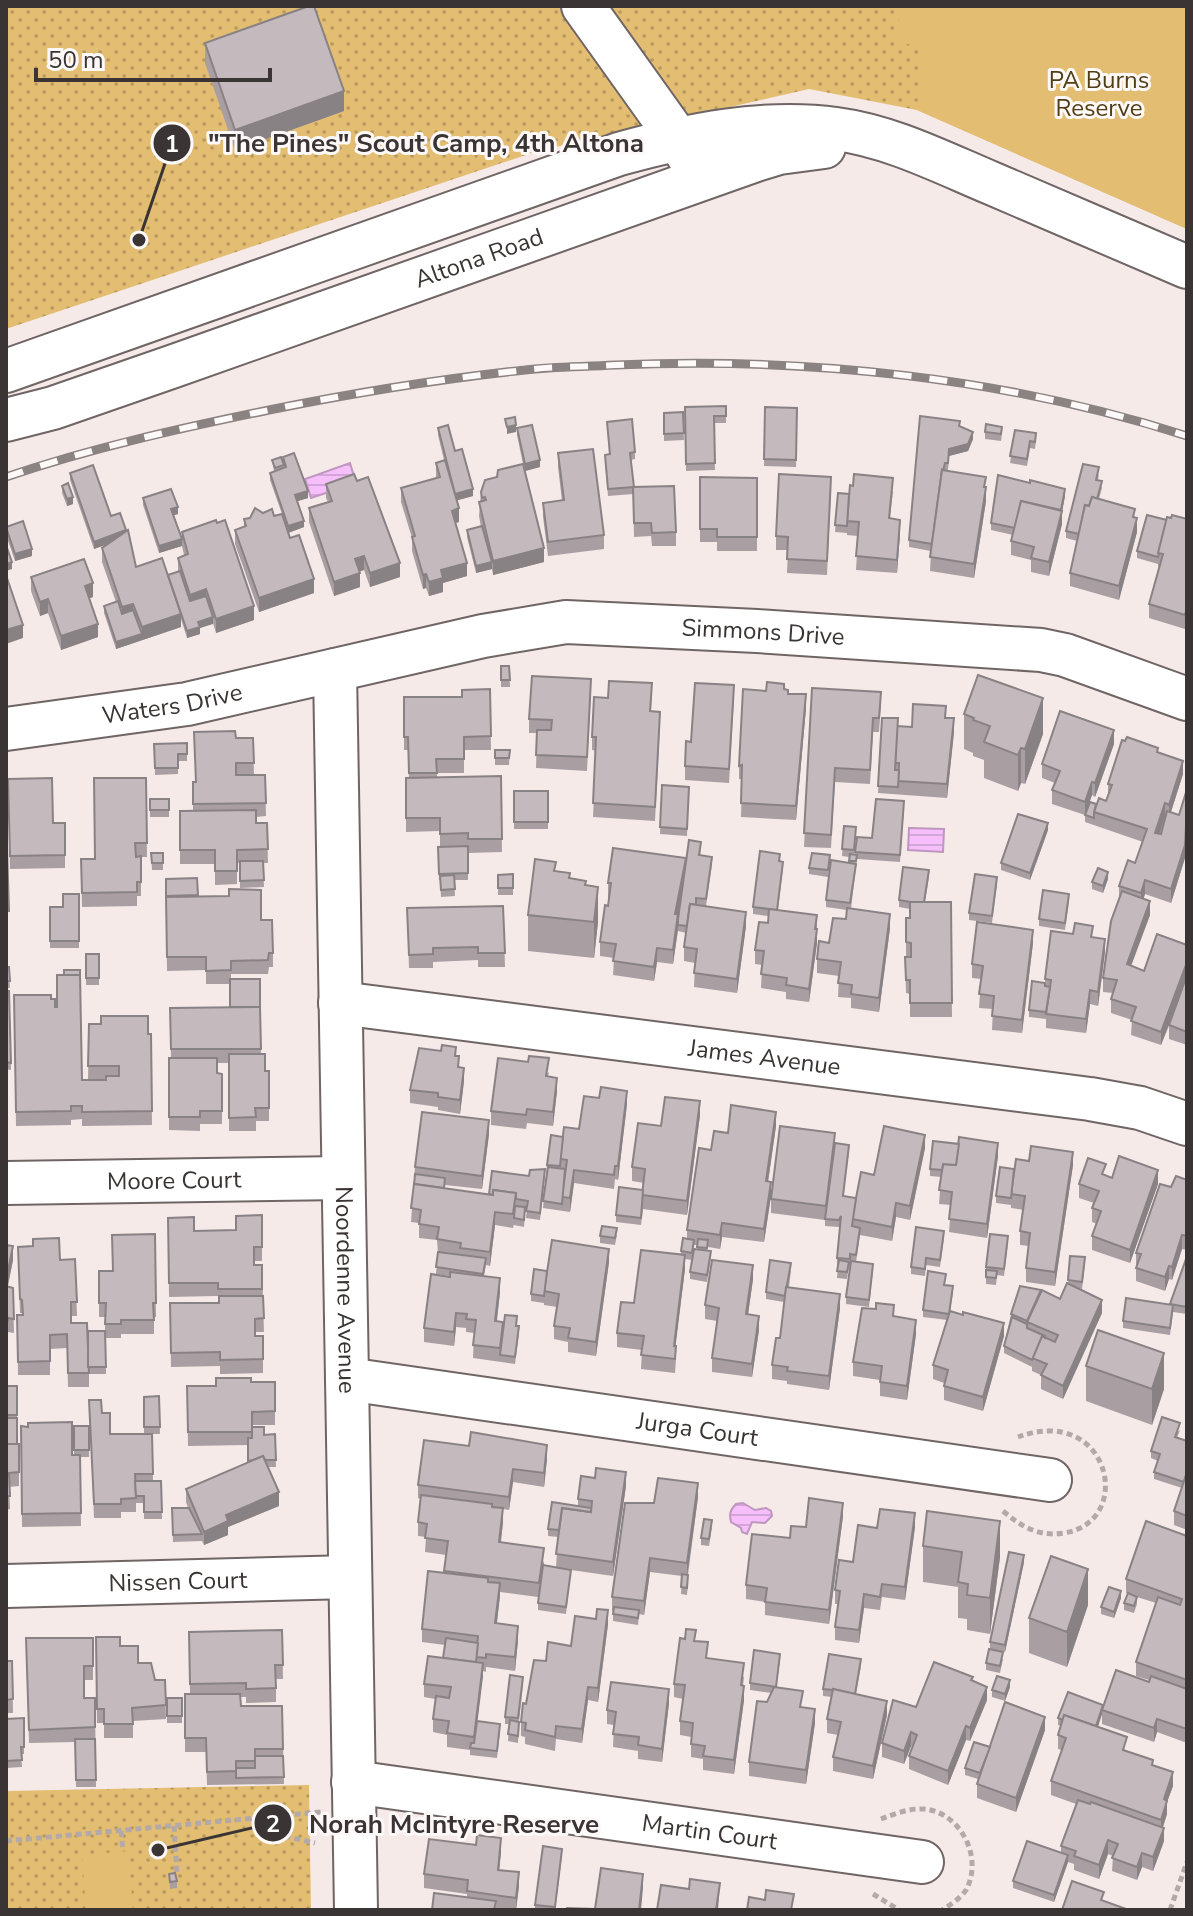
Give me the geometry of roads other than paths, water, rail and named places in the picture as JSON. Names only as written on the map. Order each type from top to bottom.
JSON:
[{"type":"street","points":[[583,6],[678,139],[701,180]]},
{"type":"street","name":"Altona Road","points":[[6,371],[588,164],[678,139],[784,126],[835,129],[906,148],[1187,267]]},
{"type":"street","name":"Altona Road","points":[[6,420],[84,398],[779,153],[838,146],[900,154],[958,170]]},
{"type":"street","name":"Simmons Drive","points":[[335,670],[530,627],[566,622],[606,623],[1041,650],[1065,655],[1187,699]]},
{"type":"street","name":"Waters Drive","points":[[6,729],[187,704],[335,670]]},
{"type":"street","name":"Noordenne Avenue","points":[[335,670],[356,1910]]},
{"type":"street","name":"James Avenue","points":[[340,1003],[1090,1099],[1140,1108],[1187,1124]]},
{"type":"street","name":"Moore Court","points":[[6,1183],[343,1178]]},
{"type":"street","name":"Jurga Court","points":[[347,1379],[1050,1480]]},
{"type":"street","name":"Nissen Court","points":[[6,1586],[350,1577]]},
{"type":"street","name":"Martin Court","points":[[354,1798],[922,1862]]},
{"type":"railway","points":[[6,477],[136,439],[332,398],[493,374],[615,365],[760,364],[904,375],[1047,399],[1187,436]]},
{"type":"place","name":"\"The Pines\" Scout Camp, 4th Altona","points":[[139,240]]},
{"type":"place","name":"Norah McIntyre Reserve","points":[[158,1850]]},
{"type":"park label","name":"PA Burns Reserve","points":[[1099,94]]}]
